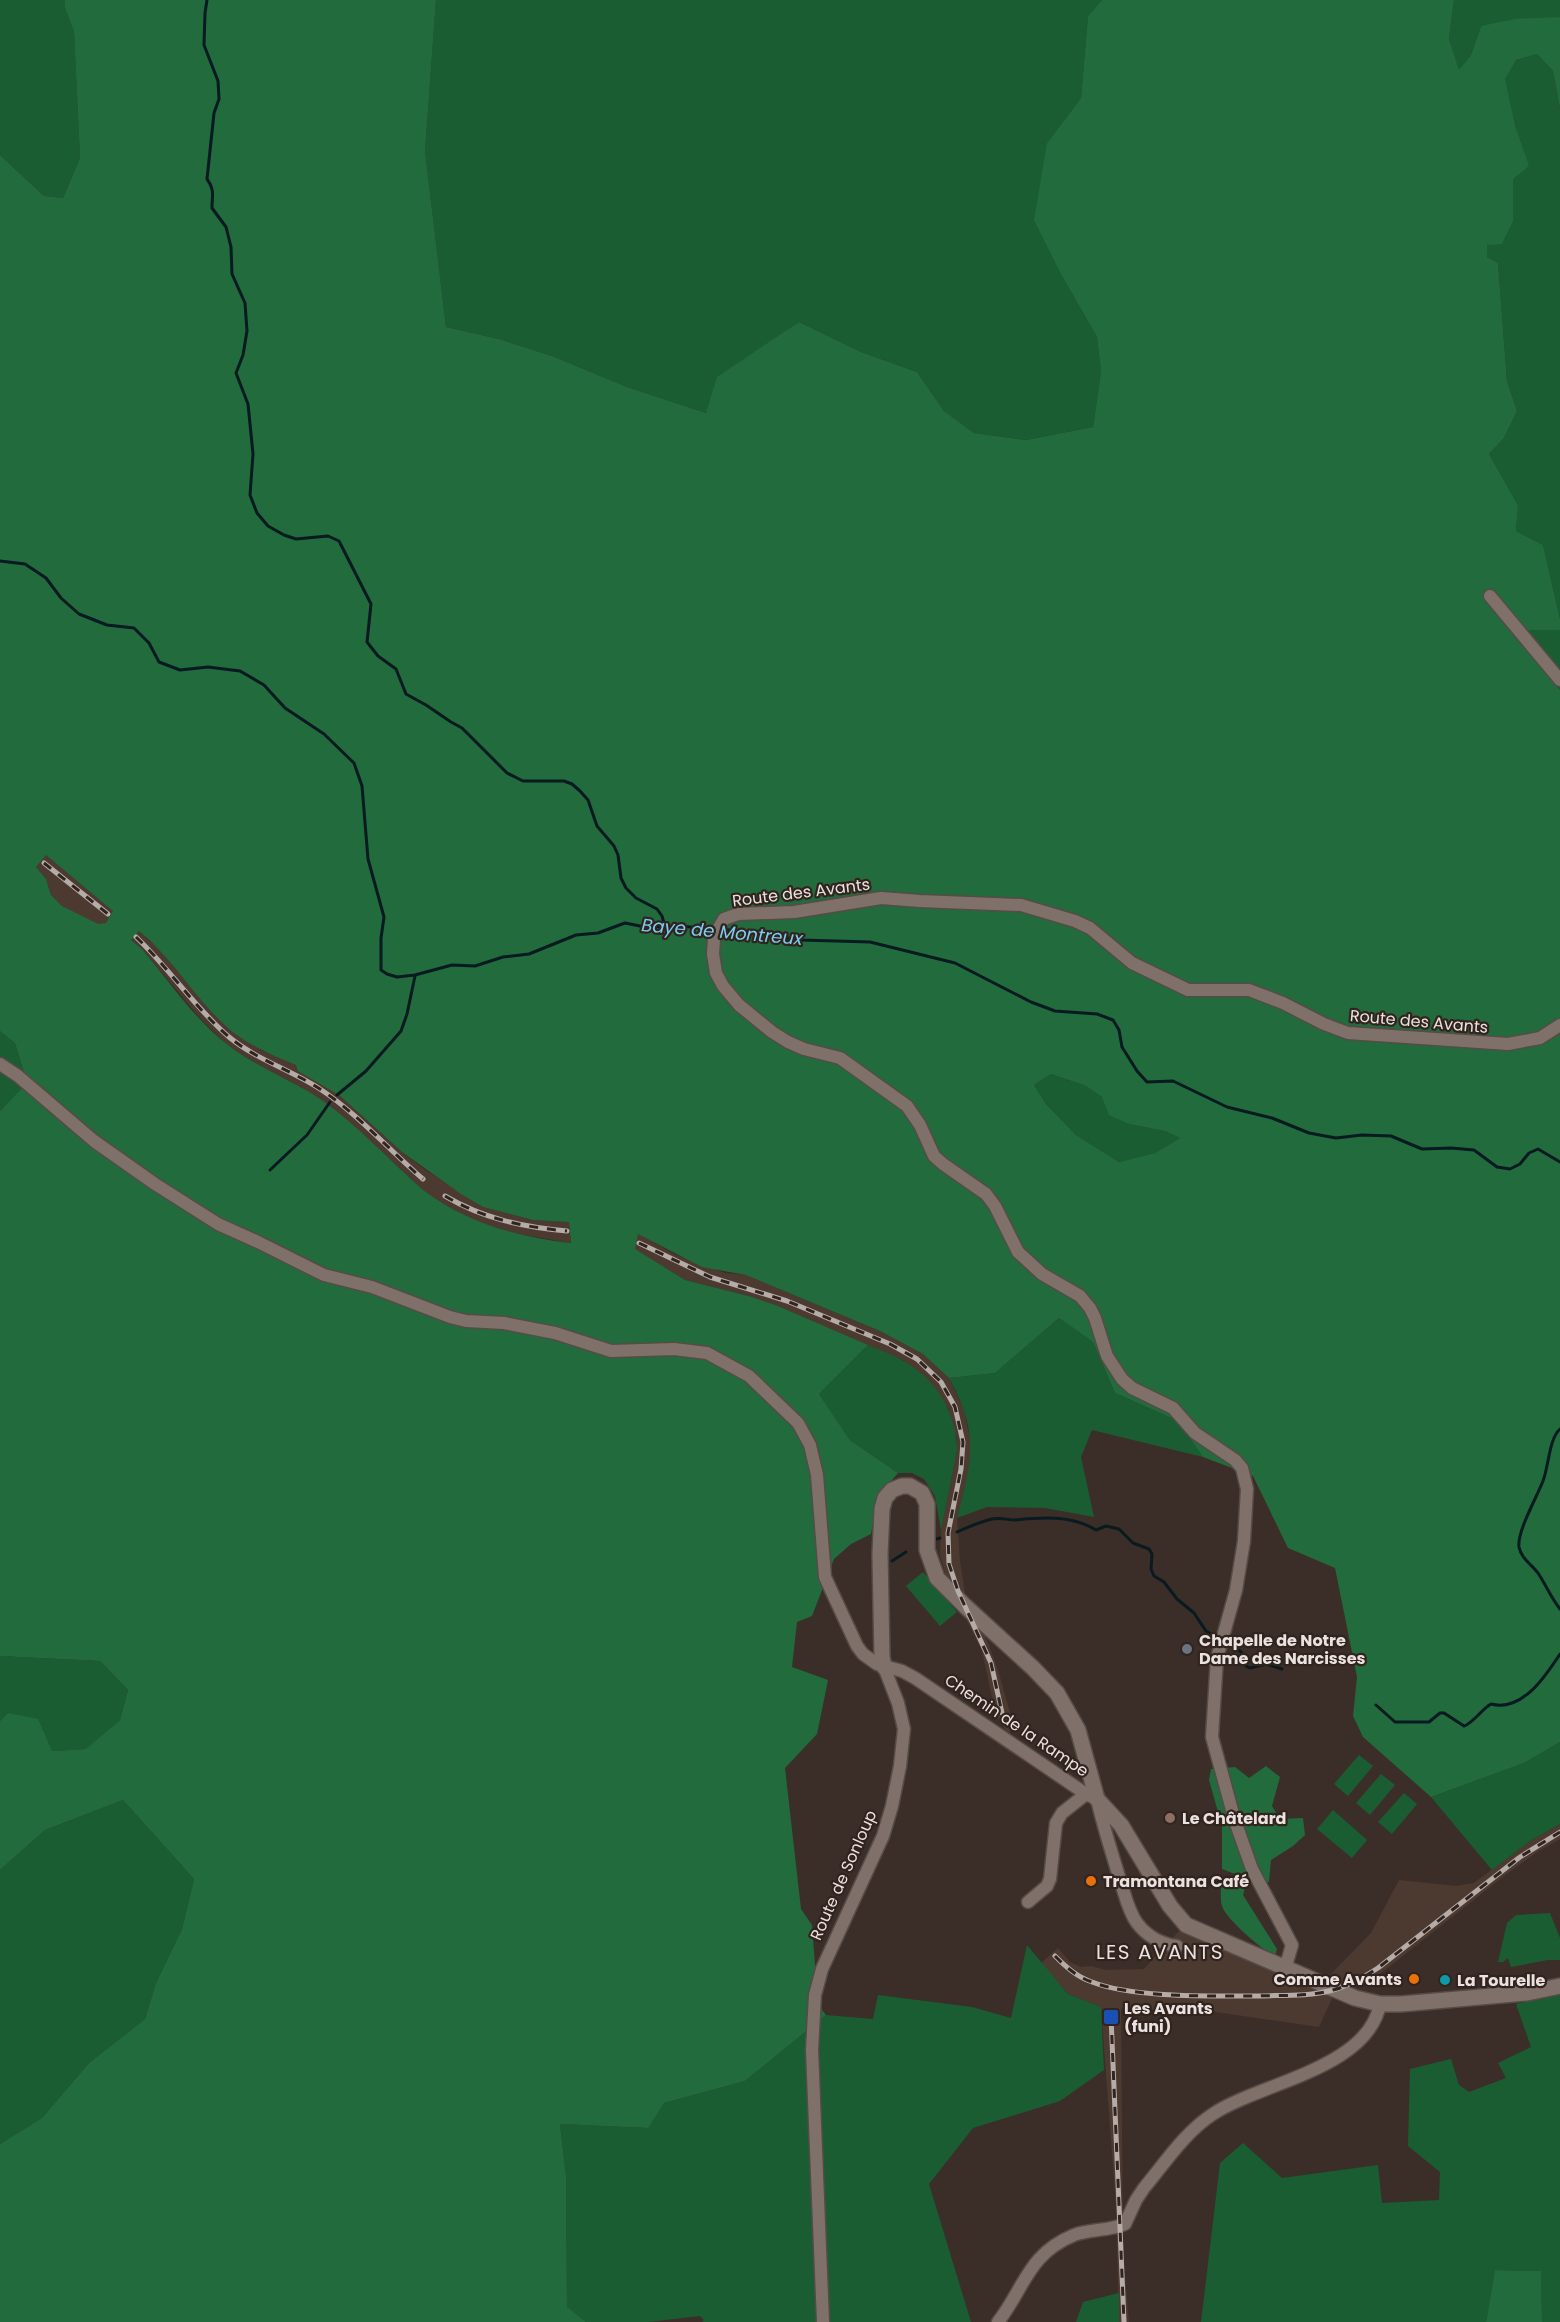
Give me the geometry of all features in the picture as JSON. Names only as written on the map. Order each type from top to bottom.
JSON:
[{"type":"street","points":[[1490,596],[1560,680]]},
{"type":"street","name":"Route des Avants","points":[[1285,1969],[1292,1945],[1252,1869],[1235,1821],[1212,1737],[1217,1658],[1236,1590],[1244,1540],[1247,1489],[1242,1468],[1235,1460],[1194,1433],[1173,1408],[1132,1388],[1122,1379],[1107,1356],[1090,1308],[1080,1296],[1042,1274],[1018,1252],[995,1206],[986,1194],[934,1156],[920,1125],[907,1106],[840,1058],[788,1042],[739,1005],[723,986],[716,973],[713,954],[717,931],[724,919],[738,914],[794,912],[881,898],[920,902],[1021,905],[1075,921],[1090,928],[1132,963],[1188,990],[1249,990],[1348,1033],[1508,1044],[1540,1038],[1560,1025]]},
{"type":"street","name":"Chemin de la Rampe","points":[[0,1064],[18,1076],[94,1141],[155,1184],[218,1224],[324,1275],[372,1287],[450,1317],[466,1321],[504,1323],[555,1333],[611,1351],[674,1349],[707,1353],[749,1376],[792,1417],[810,1445],[817,1475],[825,1577],[859,1650],[884,1667],[897,1669],[915,1678],[1091,1797]]},
{"type":"street","name":"Route de Sonloup","points":[[823,2322],[812,2050],[815,1995],[822,1969],[883,1836],[894,1797],[904,1729],[898,1703],[884,1667],[881,1623],[881,1515],[887,1495],[896,1488],[906,1486],[919,1490],[925,1500],[929,1562],[937,1578],[1048,1683],[1065,1704],[1078,1730]]},
{"type":"street","name":"Chemin de la Rampe","points":[[1078,1730],[1091,1797]]},
{"type":"street","points":[[1091,1797],[1121,1825],[1170,1906],[1186,1925],[1355,1998],[1380,2004],[1527,1993],[1560,1986]]},
{"type":"street","points":[[1028,1902],[1047,1886],[1050,1879],[1056,1823],[1059,1816],[1091,1797]]},
{"type":"street","points":[[1091,1797],[1131,1914],[1151,1936],[1160,1942],[1177,1946]]},
{"type":"street","points":[[998,2322],[1022,2280],[1050,2249],[1079,2234],[1125,2224],[1144,2188],[1201,2122],[1230,2103],[1306,2074],[1332,2060],[1370,2028],[1378,2016],[1380,2004]]},
{"type":"shaded area","points":[[46,855],[114,911],[106,923],[98,925],[62,906],[51,895],[46,879],[36,867]]},
{"type":"shaded area","points":[[139,931],[159,949],[209,1008],[261,1050],[296,1065],[339,1095],[424,1169],[483,1207],[533,1220],[569,1222],[571,1243],[506,1232],[479,1223],[440,1203],[325,1103],[301,1087],[254,1063],[226,1044],[199,1017],[142,949],[131,940]]},
{"type":"shaded area","points":[[637,1233],[674,1254],[725,1273],[746,1275],[880,1331],[923,1354],[949,1378],[964,1410],[972,1448],[971,1463],[957,1518],[965,1594],[998,1670],[1014,1727],[1008,1734],[996,1715],[982,1651],[948,1582],[940,1555],[941,1530],[957,1451],[957,1439],[948,1408],[904,1361],[778,1306],[685,1280],[634,1249]]},
{"type":"shaded area","points":[[1560,1824],[1560,1839],[1537,1852],[1500,1879],[1380,1974],[1353,1989],[1334,1994],[1319,2027],[1216,2012],[1121,2008],[1123,2252],[1129,2322],[1119,2322],[1116,2206],[1101,2007],[1068,1994],[1041,1963],[1058,1948],[1070,1962],[1081,1967],[1091,1966],[1106,1970],[1144,1969],[1180,1930],[1327,1978],[1371,1933],[1399,1880],[1456,1886],[1474,1883],[1530,1841]]},
{"type":"green space","points":[[0,0],[65,0],[65,8],[74,32],[80,158],[63,198],[44,196],[0,155]]},
{"type":"green space","points":[[65,0],[436,0],[425,151],[446,327],[499,339],[552,356],[627,387],[706,413],[717,377],[799,322],[861,352],[917,372],[944,411],[974,433],[1026,440],[1093,427],[1101,372],[1097,337],[1062,276],[1034,220],[1047,143],[1081,98],[1088,16],[1102,0],[1454,0],[1449,39],[1459,70],[1471,55],[1481,26],[1515,19],[1560,17],[1560,109],[1553,71],[1537,54],[1516,60],[1505,79],[1515,125],[1529,166],[1513,179],[1513,221],[1502,244],[1487,245],[1487,257],[1498,263],[1507,381],[1517,411],[1504,438],[1489,454],[1518,505],[1516,531],[1543,545],[1560,619],[1560,630],[1509,630],[1560,690],[1560,1742],[1524,1763],[1431,1797],[1363,1737],[1353,1716],[1357,1677],[1335,1568],[1288,1548],[1253,1476],[1203,1457],[1178,1421],[1115,1393],[1093,1342],[1059,1318],[995,1373],[949,1378],[923,1354],[880,1331],[746,1275],[702,1267],[638,1234],[635,1249],[685,1280],[778,1306],[868,1345],[819,1394],[850,1440],[898,1473],[878,1496],[871,1534],[851,1544],[834,1559],[812,1616],[797,1622],[792,1667],[828,1680],[817,1734],[785,1768],[801,1909],[812,1925],[818,2005],[826,2015],[745,2081],[664,2103],[648,2128],[560,2124],[566,2176],[567,2307],[586,2322],[0,2322],[0,2144],[42,2118],[89,2063],[145,2019],[156,1983],[182,1929],[194,1879],[123,1800],[45,1830],[0,1870],[0,1721],[8,1713],[38,1719],[52,1751],[86,1749],[120,1720],[128,1690],[100,1661],[0,1656],[0,1111],[27,1083],[15,1043],[0,1031],[0,155],[44,196],[63,198],[80,158],[74,32],[65,8]],"holes":[[[46,855],[113,911],[106,923],[98,924],[62,906],[51,895],[46,879],[36,867]],[[139,931],[164,955],[209,1009],[234,1033],[256,1047],[296,1065],[298,1071],[339,1095],[402,1152],[461,1194],[483,1207],[533,1220],[569,1222],[571,1243],[531,1237],[493,1227],[440,1202],[423,1190],[361,1132],[323,1101],[239,1053],[216,1035],[193,1012],[142,949],[131,940]],[[1051,1074],[1086,1086],[1102,1097],[1109,1115],[1129,1124],[1165,1131],[1180,1138],[1155,1153],[1119,1162],[1076,1135],[1046,1104],[1034,1085]]]},
{"type":"green space","points":[[436,0],[1102,0],[1088,16],[1081,98],[1047,143],[1062,276],[1097,337],[1101,372],[1093,427],[1026,440],[974,433],[944,411],[917,372],[861,352],[799,322],[767,344],[706,413],[627,387],[552,356],[499,339],[446,327],[425,151]]},
{"type":"green space","points":[[1454,0],[1560,0],[1560,17],[1481,26],[1471,55],[1459,71],[1449,39]]},
{"type":"green space","points":[[1537,54],[1553,71],[1560,109],[1560,619],[1543,545],[1516,531],[1518,505],[1489,454],[1504,438],[1517,411],[1507,381],[1498,263],[1487,257],[1487,245],[1512,221],[1513,179],[1528,166],[1504,79],[1516,60]]},
{"type":"green space","points":[[1509,630],[1560,630],[1560,690]]},
{"type":"green space","points":[[0,1031],[15,1043],[27,1084],[0,1111]]},
{"type":"green space","points":[[1051,1074],[1086,1086],[1102,1097],[1129,1124],[1165,1131],[1180,1138],[1155,1153],[1119,1162],[1076,1135],[1046,1104],[1034,1085]]},
{"type":"green space","points":[[1059,1318],[1093,1342],[1115,1393],[1178,1421],[1203,1457],[1092,1430],[1081,1457],[1094,1517],[1045,1508],[987,1507],[957,1518],[969,1463],[970,1447],[965,1416],[949,1378],[995,1373]]},
{"type":"green space","points":[[868,1345],[906,1362],[926,1377],[934,1386],[951,1417],[955,1428],[957,1451],[941,1530],[935,1496],[924,1479],[912,1473],[898,1473],[850,1440],[819,1394]]},
{"type":"green space","points":[[923,1572],[957,1612],[940,1626],[906,1586]]},
{"type":"green space","points":[[0,1656],[100,1661],[128,1690],[120,1720],[87,1749],[52,1751],[8,1713],[0,1721]]},
{"type":"green space","points":[[1560,1742],[1560,1824],[1530,1841],[1492,1870],[1431,1797],[1524,1763]]},
{"type":"green space","points":[[1359,1755],[1373,1766],[1348,1796],[1334,1784]]},
{"type":"green space","points":[[1266,1766],[1280,1777],[1272,1806],[1280,1819],[1303,1818],[1305,1835],[1271,1860],[1269,1882],[1247,1881],[1243,1895],[1277,1949],[1275,1956],[1245,1934],[1222,1906],[1221,1886],[1235,1874],[1222,1869],[1222,1826],[1209,1780],[1211,1769],[1235,1767],[1249,1778]]},
{"type":"green space","points":[[1381,1774],[1395,1785],[1370,1815],[1356,1803]]},
{"type":"green space","points":[[1404,1793],[1417,1804],[1392,1834],[1378,1822]]},
{"type":"green space","points":[[123,1800],[194,1879],[182,1929],[156,1983],[145,2019],[89,2063],[42,2118],[0,2144],[0,1870],[45,1830]]},
{"type":"green space","points":[[1333,1810],[1367,1840],[1352,1858],[1317,1829]]},
{"type":"green space","points":[[1550,1913],[1560,1938],[1560,1960],[1511,1967],[1508,1958],[1503,1962],[1498,1962],[1507,1923],[1516,1915]]},
{"type":"green space","points":[[1027,1945],[1068,1994],[1101,2007],[1104,2070],[1060,2101],[973,2128],[929,2184],[971,2322],[702,2322],[704,2320],[700,2316],[648,2322],[586,2322],[567,2308],[566,2176],[560,2124],[647,2128],[664,2103],[745,2081],[826,2015],[873,2019],[878,1995],[972,2007],[1011,2018]]},
{"type":"green space","points":[[1560,1994],[1560,2322],[1542,2322],[1541,2271],[1495,2270],[1486,2322],[1201,2322],[1220,2163],[1243,2143],[1282,2178],[1378,2165],[1382,2203],[1439,2200],[1440,2172],[1408,2146],[1410,2069],[1451,2059],[1459,2085],[1469,2092],[1506,2078],[1498,2063],[1531,2047],[1516,2004]]},
{"type":"green space","points":[[1495,2270],[1541,2271],[1542,2322],[1486,2322]]},
{"type":"green space","points":[[1119,2293],[1119,2322],[1076,2322],[1083,2302]]},
{"type":"waterway","points":[[207,0],[204,45],[218,81],[219,99],[214,113],[207,179],[212,190],[212,208],[226,227],[231,247],[232,274],[245,303],[247,331],[243,355],[236,373],[248,404],[253,454],[250,495],[257,513],[268,526],[284,535],[296,539],[328,536],[339,541],[371,604],[367,642],[378,656],[396,669],[406,694],[462,728],[507,773],[523,781],[564,781],[580,791],[588,800],[597,826],[614,846],[618,855],[621,878],[626,888],[636,898],[657,909],[665,927]]},
{"type":"waterway","name":"Baye de Montreux","points":[[0,561],[25,564],[46,578],[61,598],[79,614],[107,625],[134,628],[149,643],[159,662],[180,670],[208,667],[240,671],[264,685],[285,708],[324,734],[354,763],[362,786],[368,859],[384,917],[381,938],[381,970],[387,974],[397,977],[415,975],[452,965],[475,966],[503,957],[529,954],[576,935],[598,933],[625,923],[645,927],[678,926],[714,929]]},
{"type":"waterway","name":"Baye de Montreux","points":[[721,929],[801,940],[870,942],[955,963],[1031,1002],[1055,1011],[1097,1014],[1113,1020],[1119,1030],[1122,1047],[1147,1082],[1173,1081],[1227,1107],[1272,1118],[1309,1133],[1336,1138],[1362,1135],[1391,1136],[1422,1149],[1474,1150],[1497,1167],[1510,1169],[1520,1164],[1529,1153],[1538,1149],[1560,1162]]},
{"type":"waterway","points":[[337,1095],[366,1071],[401,1031],[415,976]]},
{"type":"waterway","points":[[270,1170],[307,1135],[330,1102]]},
{"type":"waterway","points":[[1560,1429],[1551,1446],[1543,1481],[1519,1540],[1522,1554],[1538,1573],[1560,1609]]},
{"type":"waterway","points":[[957,1532],[998,1518],[1015,1520],[1057,1518],[1087,1525],[1096,1530],[1106,1526],[1119,1529],[1133,1543],[1149,1549],[1152,1554],[1151,1569],[1154,1576],[1164,1582],[1177,1599],[1194,1613],[1206,1631],[1218,1638]]},
{"type":"waterway","points":[[932,1540],[940,1538]]},
{"type":"waterway","points":[[892,1561],[906,1552]]},
{"type":"waterway","points":[[1228,1642],[1241,1652],[1246,1666],[1250,1668],[1266,1664],[1282,1669]]},
{"type":"waterway","points":[[1376,1705],[1395,1722],[1429,1722],[1440,1713],[1444,1713],[1464,1726],[1491,1704],[1513,1703],[1532,1691],[1560,1654]]},
{"type":"railway","points":[[44,863],[108,914]]},
{"type":"railway","points":[[136,937],[205,1014],[229,1037],[251,1052],[309,1082],[334,1099],[423,1179]]},
{"type":"railway","points":[[445,1196],[474,1211],[504,1221],[567,1231]]},
{"type":"railway","points":[[639,1243],[710,1277],[787,1301],[890,1344],[917,1359],[941,1382],[955,1407],[963,1442],[961,1469],[948,1533],[949,1564],[958,1591],[991,1663],[1002,1713]]},
{"type":"railway","points":[[1055,1956],[1087,1980],[1128,1991],[1172,1995],[1256,1996],[1304,1995],[1333,1990],[1351,1984],[1378,1968],[1520,1857],[1560,1832]]},
{"type":"railway","points":[[1111,2017],[1124,2322]]},
{"type":"place","name":"Chapelle de Notre Dame des Narcisses","points":[[1187,1649]]},
{"type":"place","name":"Le Châtelard","points":[[1170,1818]]},
{"type":"place","name":"Tramontana Café","points":[[1091,1881]]},
{"type":"place","name":"Comme Avants","points":[[1414,1979]]},
{"type":"place","name":"La Tourelle","points":[[1445,1980]]},
{"type":"place","name":"Les Avants (funi)","points":[[1111,2017]]},
{"type":"district","name":"LES AVANTS","points":[[1160,1952]]}]
